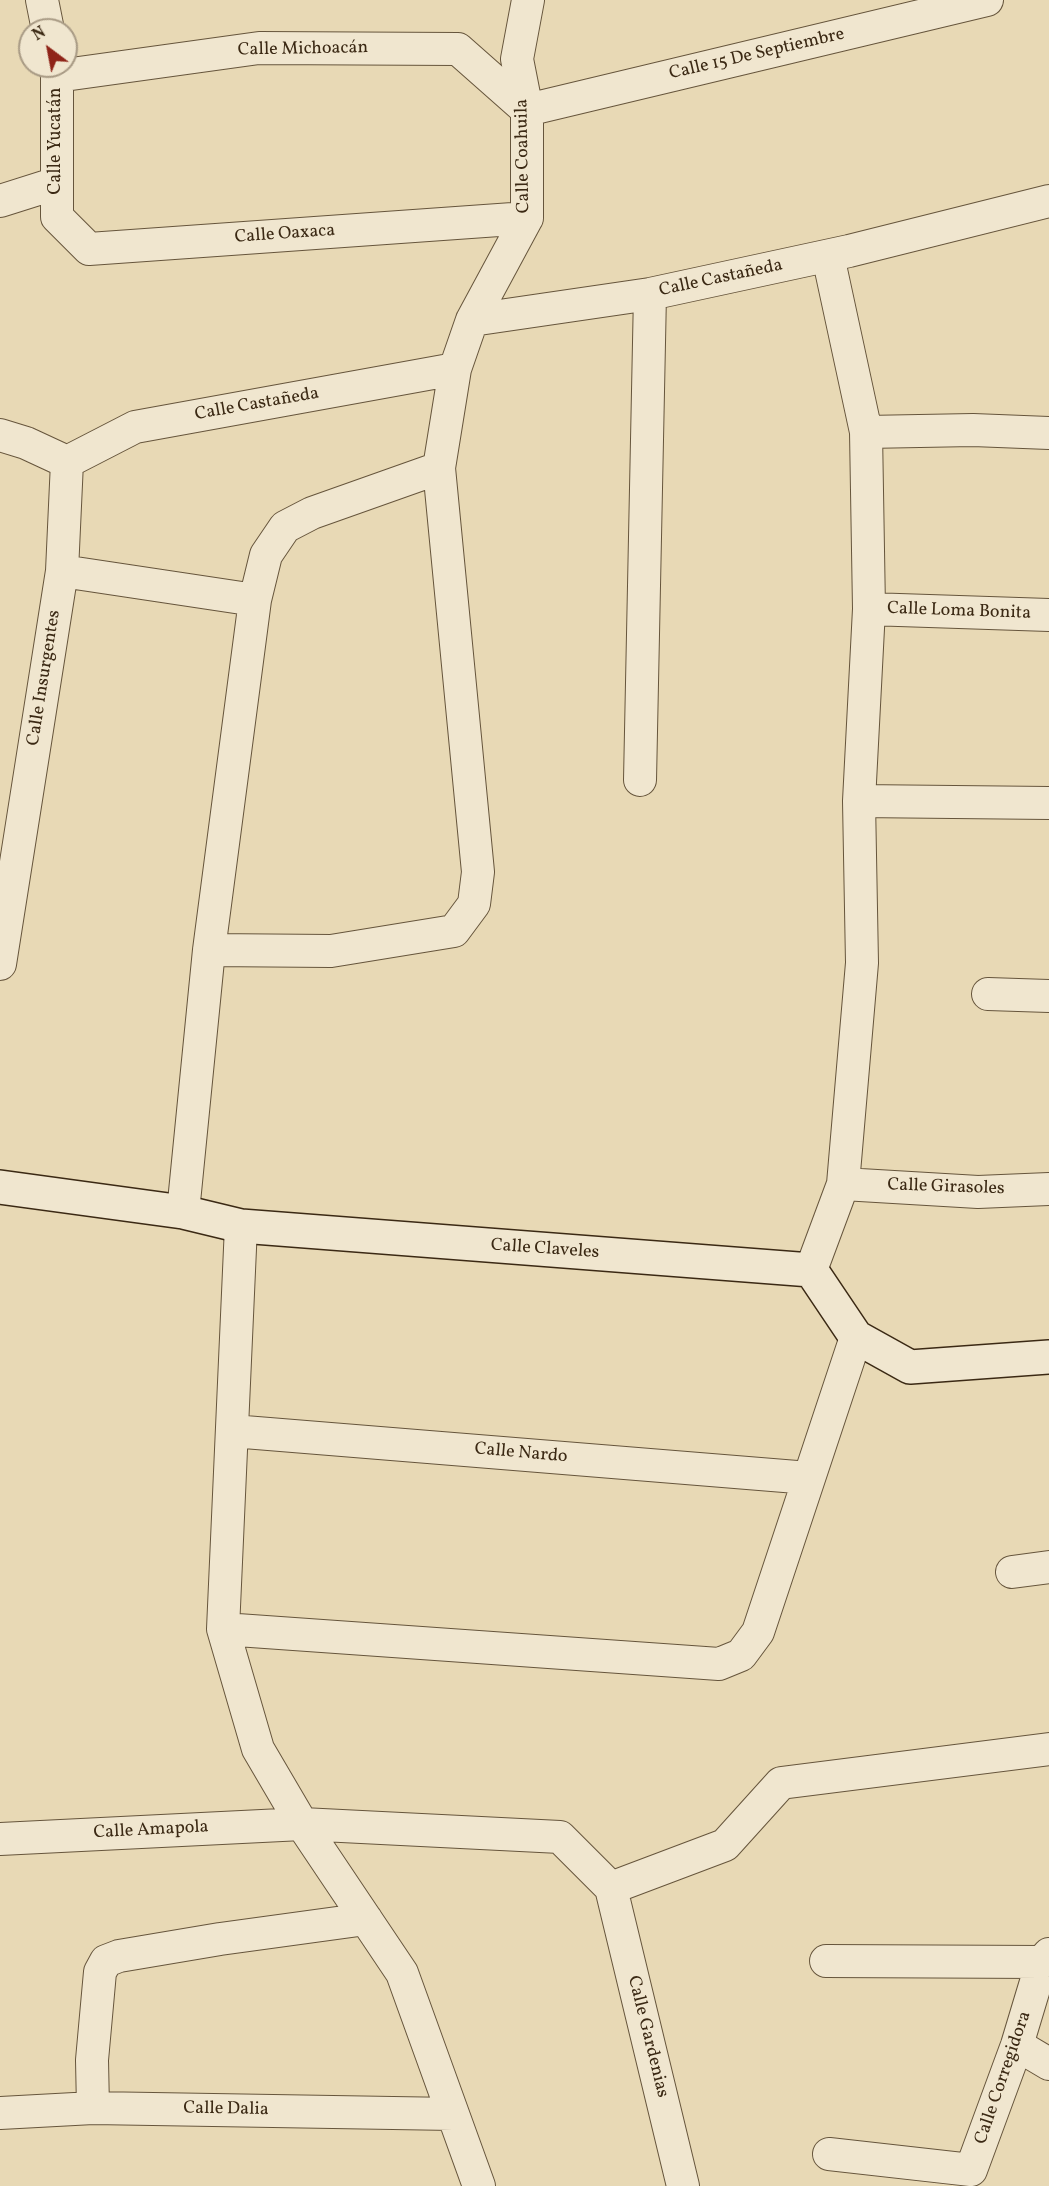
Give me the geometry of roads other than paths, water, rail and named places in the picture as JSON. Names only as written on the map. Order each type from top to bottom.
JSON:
[{"type":"main road","name":"Calle Claveles","points":[[0,1187],[183,1212],[241,1226],[811,1270]]},
{"type":"main road","points":[[811,1270],[856,1337],[910,1367],[1049,1357]]},
{"type":"street","points":[[42,0],[46,18]]},
{"type":"street","name":"Calle Coahuila","points":[[209,950],[331,951],[454,931],[474,904],[478,872],[439,468],[455,369],[472,320],[527,218],[527,110],[517,59],[528,0]]},
{"type":"street","name":"Calle 15 De Septiembre","points":[[527,110],[987,0]]},
{"type":"street","name":"Calle Michoacán","points":[[78,69],[259,48],[458,49],[527,110]]},
{"type":"street","name":"Calle Yucatán","points":[[56,78],[57,217]]},
{"type":"street","points":[[0,201],[57,183]]},
{"type":"street","name":"Calle Castañeda","points":[[472,320],[650,294],[828,256],[1049,201]]},
{"type":"street","name":"Calle Oaxaca","points":[[57,217],[88,249],[527,218]]},
{"type":"street","points":[[811,1270],[843,1184],[862,963],[859,801],[869,609],[866,432],[828,256]]},
{"type":"street","points":[[640,780],[650,294]]},
{"type":"street","name":"Calle Castañeda","points":[[67,462],[135,427],[455,369]]},
{"type":"street","points":[[866,432],[973,430],[1049,433]]},
{"type":"street","points":[[0,435],[26,443],[67,462]]},
{"type":"street","name":"Calle Insurgentes","points":[[0,964],[62,571],[67,462]]},
{"type":"street","points":[[183,1212],[209,950],[255,600],[266,555],[285,527],[312,513],[439,468]]},
{"type":"street","points":[[62,571],[255,600]]},
{"type":"street","name":"Calle Loma Bonita","points":[[869,609],[1049,615]]},
{"type":"street","points":[[859,801],[1049,803]]},
{"type":"street","points":[[988,994],[1049,996]]},
{"type":"street","name":"Calle Girasoles","points":[[843,1184],[978,1192],[1049,1189]]},
{"type":"street","points":[[241,1226],[223,1629],[258,1749],[302,1824],[402,1973],[479,2186]]},
{"type":"street","points":[[223,1629],[719,1664],[741,1655],[758,1632],[856,1337]]},
{"type":"street","name":"Calle Nardo","points":[[232,1431],[809,1478]]},
{"type":"street","points":[[1012,1572],[1049,1567]]},
{"type":"street","points":[[611,1888],[725,1845],[781,1783],[1049,1749]]},
{"type":"street","name":"Calle Amapola","points":[[0,1839],[302,1824],[560,1837],[611,1888]]},
{"type":"street","name":"Calle Gardenias","points":[[611,1888],[683,2186]]},
{"type":"street","points":[[93,2108],[93,2061],[99,1983],[100,1972],[106,1961],[119,1956],[220,1939],[366,1919]]},
{"type":"street","points":[[826,1961],[1046,1958]]},
{"type":"street","name":"Calle Corregidora","points":[[980,2178],[1017,2045],[1046,1958]]},
{"type":"street","points":[[1017,2045],[1049,2064]]},
{"type":"street","name":"Calle Dalia","points":[[0,2113],[93,2108],[453,2114]]},
{"type":"street","points":[[829,2154],[980,2178]]}]
